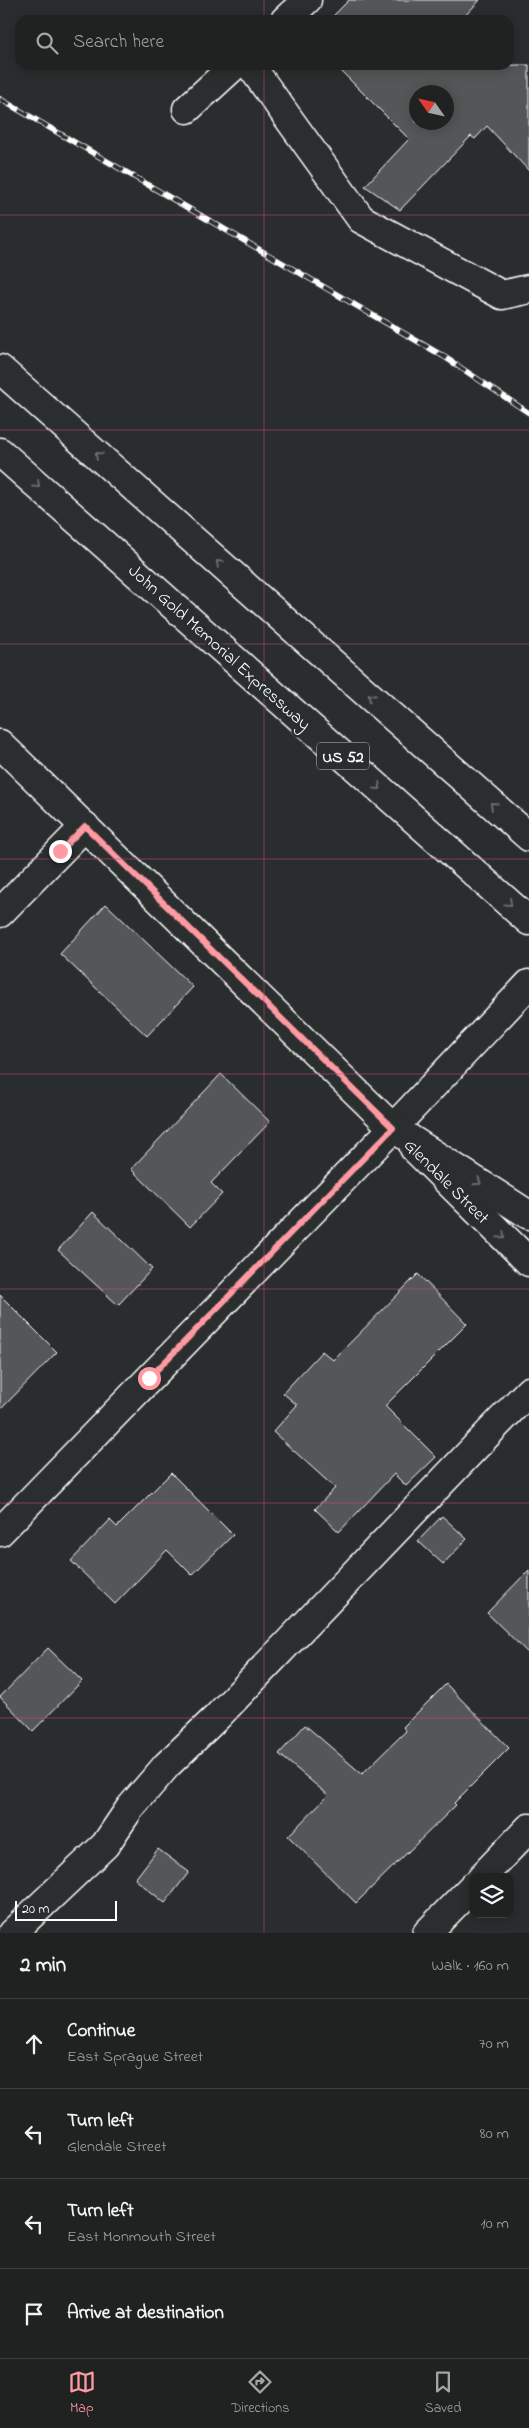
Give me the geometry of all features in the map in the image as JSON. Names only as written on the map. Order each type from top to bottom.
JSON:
[{"type":"main road","points":[[290,15],[307,0]]},
{"type":"main road","points":[[187,109],[230,70]]},
{"type":"main road","points":[[254,70],[361,219],[502,295],[529,289]]},
{"type":"main road","points":[[0,368],[529,837]]},
{"type":"main road","name":"John Gold Memorial Expressway","points":[[0,452],[529,921]]},
{"type":"main road","name":"Glendale Street","points":[[0,744],[529,1262]]},
{"type":"main road","points":[[0,913],[85,826]]},
{"type":"main road","points":[[0,1532],[393,1128],[529,984]]},
{"type":"main road","points":[[393,1128],[529,1215]]},
{"type":"main road","points":[[12,1933],[105,1845],[130,1808],[167,1765],[217,1717],[529,1391]]},
{"type":"main road","points":[[486,1873],[529,1828]]},
{"type":"main road","points":[[427,1933],[469,1890]]},
{"type":"building","points":[[349,0],[480,0],[466,15],[334,15]]},
{"type":"building","points":[[514,65],[529,65],[529,171],[487,126],[475,139],[471,136],[400,210],[365,186],[409,139],[340,70],[514,70]]},
{"type":"building","points":[[106,904],[193,987],[147,1036],[60,954]]},
{"type":"building","points":[[221,1074],[270,1122],[211,1183],[222,1194],[190,1227],[131,1169]]},
{"type":"building","points":[[93,1212],[152,1269],[118,1305],[58,1250]]},
{"type":"building","points":[[418,1274],[467,1324],[385,1406],[436,1457],[406,1486],[394,1474],[339,1532],[315,1509],[335,1488],[273,1432],[297,1405],[283,1393],[322,1351],[333,1360]]},
{"type":"building","points":[[0,1295],[57,1352],[0,1410]]},
{"type":"building","points":[[171,1473],[233,1535],[192,1575],[167,1550],[115,1604],[71,1561],[110,1520],[117,1527]]},
{"type":"building","points":[[442,1516],[467,1539],[443,1564],[418,1541]]},
{"type":"building","points":[[529,1570],[529,1654],[487,1613]]},
{"type":"building","points":[[48,1648],[82,1681],[33,1731],[0,1697]]},
{"type":"building","points":[[446,1684],[509,1748],[454,1803],[456,1805],[356,1903],[288,1836],[328,1795],[279,1754],[305,1725],[362,1774],[406,1731],[403,1727]]},
{"type":"building","points":[[158,1849],[189,1872],[165,1903],[135,1879]]},
{"type":"railway","points":[[0,99],[443,356],[529,413]]},
{"type":"route","points":[[60,851],[85,826],[393,1128],[149,1378]]}]
